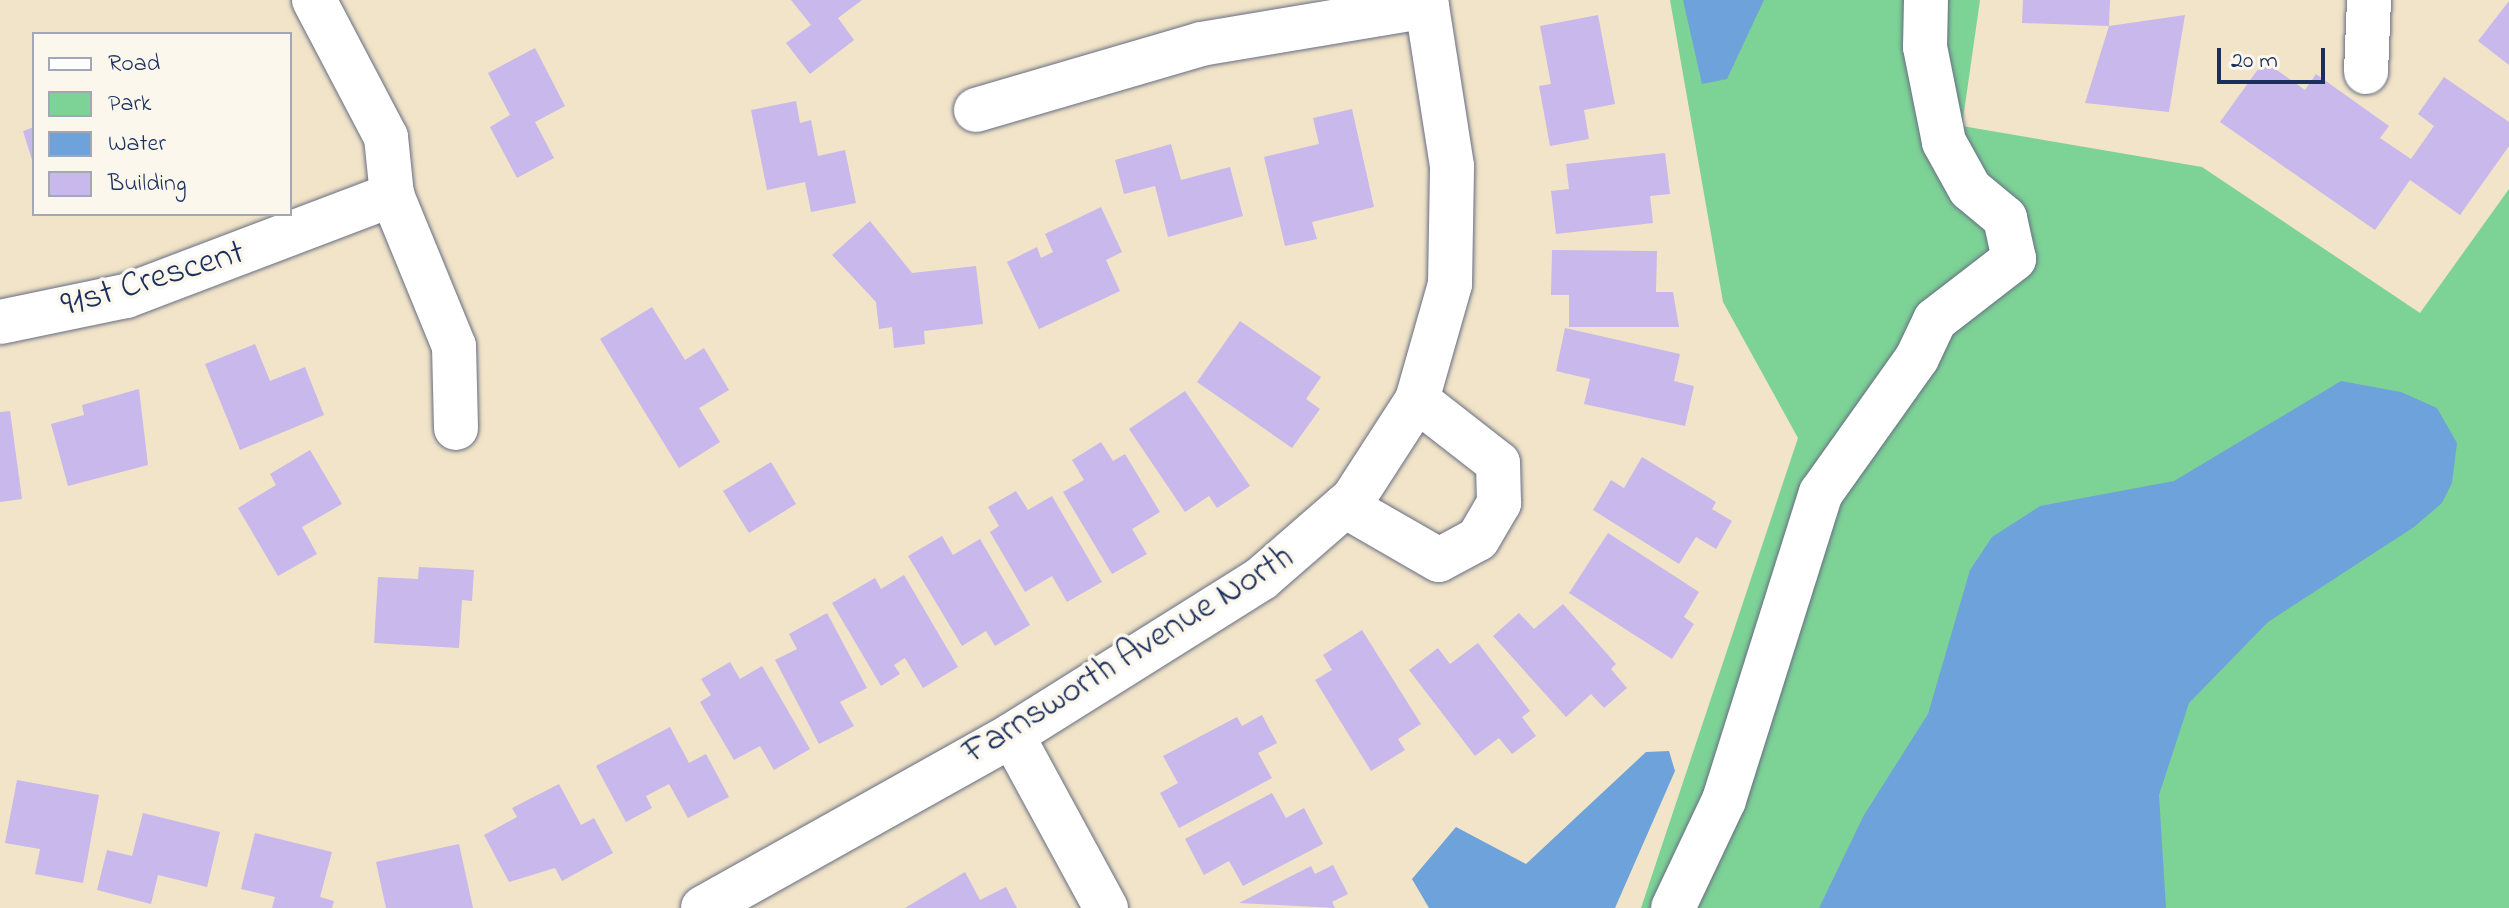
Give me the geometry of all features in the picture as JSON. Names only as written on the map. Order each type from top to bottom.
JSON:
[{"type":"street","points":[[314,0],[386,137],[392,195],[454,346],[456,428]]},
{"type":"street","points":[[1673,908],[1724,800],[1821,493],[1917,358],[1935,320],[2014,259],[2005,218],[1970,189],[1944,142],[1925,47],[1926,0]]},
{"type":"street","points":[[2366,72],[2369,0]]},
{"type":"street","points":[[976,110],[1128,61],[1426,3]]},
{"type":"street","name":"Farnsworth Avenue North","points":[[703,908],[1012,735],[1262,578],[1345,506],[1417,400],[1438,343],[1455,225],[1426,3]]},
{"type":"street","name":"91st Crescent","points":[[0,322],[126,296],[392,195]]},
{"type":"street","points":[[1345,506],[1439,560],[1478,539],[1499,503],[1498,463],[1417,400]]},
{"type":"street","points":[[1012,735],[1106,908]]},
{"type":"green space","points":[[1670,0],[1980,0],[1962,126],[2202,167],[2420,313],[2509,189],[2509,908],[1641,908],[1798,438],[1723,302]]},
{"type":"water","points":[[1683,0],[1764,0],[1727,79],[1702,84]]},
{"type":"water","points":[[2341,381],[2401,392],[2437,408],[2457,443],[2452,483],[2442,503],[2414,527],[2268,622],[2189,703],[2159,795],[2166,908],[1819,908],[1864,815],[1928,714],[1970,570],[1992,537],[2040,506],[2174,481]]},
{"type":"water","points":[[1669,751],[1675,771],[1615,908],[1429,908],[1412,879],[1456,827],[1526,864],[1646,752]]},
{"type":"building","points":[[791,0],[862,0],[838,18],[854,40],[810,74],[786,43],[811,25]]},
{"type":"building","points":[[2023,0],[2110,0],[2109,26],[2022,23]]},
{"type":"building","points":[[2509,1],[2509,65],[2478,41]]},
{"type":"building","points":[[1598,15],[1615,104],[1584,110],[1589,139],[1550,146],[1539,86],[1551,84],[1540,26]]},
{"type":"building","points":[[2185,15],[2169,112],[2085,103],[2109,26]]},
{"type":"building","points":[[535,48],[565,106],[535,122],[554,158],[517,178],[490,127],[510,115],[488,73]]},
{"type":"building","points":[[2264,61],[2305,90],[2316,74],[2389,126],[2380,138],[2411,159],[2434,126],[2418,114],[2444,77],[2509,122],[2509,146],[2460,215],[2410,180],[2375,230],[2220,122]]},
{"type":"building","points":[[796,101],[800,123],[811,120],[818,156],[845,150],[856,203],[811,212],[805,182],[767,190],[751,110]]},
{"type":"building","points":[[1352,109],[1374,207],[1312,222],[1317,239],[1285,246],[1264,157],[1319,144],[1313,118]]},
{"type":"building","points":[[32,128],[32,160],[23,131]]},
{"type":"building","points":[[1171,144],[1181,180],[1230,167],[1243,216],[1168,237],[1155,186],[1124,194],[1115,160]]},
{"type":"building","points":[[1665,153],[1670,194],[1650,196],[1653,223],[1556,234],[1551,191],[1569,189],[1566,164]]},
{"type":"building","points":[[1101,207],[1122,252],[1106,260],[1120,291],[1039,329],[1007,262],[1037,247],[1041,258],[1053,252],[1045,234]]},
{"type":"building","points":[[870,221],[912,273],[976,266],[983,324],[924,331],[925,344],[894,348],[892,327],[879,329],[876,302],[832,255]]},
{"type":"building","points":[[1552,250],[1657,251],[1656,292],[1673,292],[1679,327],[1569,327],[1569,295],[1551,295]]},
{"type":"building","points":[[652,307],[685,360],[704,348],[729,390],[699,408],[720,442],[679,468],[600,339]]},
{"type":"building","points":[[1240,321],[1321,377],[1306,399],[1320,409],[1292,448],[1197,382]]},
{"type":"building","points":[[1565,328],[1680,354],[1674,381],[1694,386],[1685,426],[1584,404],[1590,379],[1556,371]]},
{"type":"building","points":[[255,344],[270,381],[305,367],[324,415],[240,450],[205,364]]},
{"type":"building","points":[[139,389],[148,465],[68,486],[51,424],[84,415],[82,405]]},
{"type":"building","points":[[1185,391],[1250,486],[1217,508],[1209,496],[1185,512],[1129,429]]},
{"type":"building","points":[[10,411],[22,499],[0,502],[0,412]]},
{"type":"building","points":[[1101,442],[1113,461],[1125,454],[1160,512],[1132,529],[1147,554],[1112,574],[1063,492],[1084,480],[1072,460]]},
{"type":"building","points":[[310,450],[342,504],[302,527],[317,554],[278,576],[238,508],[276,485],[270,474]]},
{"type":"building","points":[[1642,457],[1716,502],[1712,509],[1732,521],[1716,549],[1696,537],[1679,564],[1593,510],[1611,480],[1624,488]]},
{"type":"building","points":[[771,462],[796,504],[749,533],[723,491]]},
{"type":"building","points":[[1016,491],[1028,510],[1052,496],[1102,582],[1067,602],[1052,576],[1025,592],[990,532],[999,526],[988,507]]},
{"type":"building","points":[[1608,533],[1699,592],[1684,617],[1694,624],[1672,659],[1569,593]]},
{"type":"building","points":[[942,536],[953,555],[980,539],[1030,625],[995,646],[986,631],[962,646],[908,556]]},
{"type":"building","points":[[419,567],[474,570],[472,601],[462,600],[459,648],[374,643],[378,577],[418,579]]},
{"type":"building","points":[[904,575],[958,667],[923,688],[905,658],[894,665],[900,674],[881,686],[832,603],[875,578],[881,589]]},
{"type":"building","points":[[1563,604],[1616,664],[1611,669],[1627,688],[1604,708],[1591,694],[1566,717],[1493,636],[1519,613],[1534,629]]},
{"type":"building","points":[[827,613],[867,688],[840,702],[854,726],[819,744],[775,660],[797,649],[789,634]]},
{"type":"building","points":[[1362,630],[1421,724],[1398,739],[1405,750],[1371,771],[1315,680],[1332,670],[1323,655]]},
{"type":"building","points":[[1478,643],[1530,711],[1522,717],[1536,736],[1512,754],[1499,738],[1475,756],[1409,670],[1438,648],[1450,664]]},
{"type":"building","points":[[730,662],[740,679],[762,666],[810,749],[774,770],[760,746],[734,760],[700,702],[711,695],[701,679]]},
{"type":"building","points":[[1262,715],[1277,743],[1258,753],[1272,778],[1179,828],[1160,793],[1178,783],[1163,756],[1237,717],[1242,726]]},
{"type":"building","points":[[670,727],[689,763],[706,754],[729,797],[688,818],[669,784],[646,796],[652,808],[626,822],[596,766]]},
{"type":"building","points":[[17,780],[99,795],[83,883],[35,874],[40,849],[5,843]]},
{"type":"building","points":[[559,784],[581,825],[594,818],[613,853],[562,881],[555,868],[509,882],[484,835],[517,817],[512,808]]},
{"type":"building","points":[[1272,793],[1286,818],[1304,808],[1323,844],[1243,886],[1229,861],[1204,875],[1185,839]]},
{"type":"building","points":[[143,813],[220,832],[207,887],[158,875],[151,904],[97,890],[107,850],[132,856]]},
{"type":"building","points":[[255,833],[332,852],[320,897],[334,901],[332,908],[272,908],[275,897],[241,889]]},
{"type":"building","points":[[459,844],[473,908],[386,908],[376,862]]},
{"type":"building","points":[[1333,865],[1348,894],[1332,902],[1335,908],[1239,903],[1311,866],[1315,874]]},
{"type":"building","points":[[965,872],[980,900],[1006,887],[1017,908],[905,908]]}]
